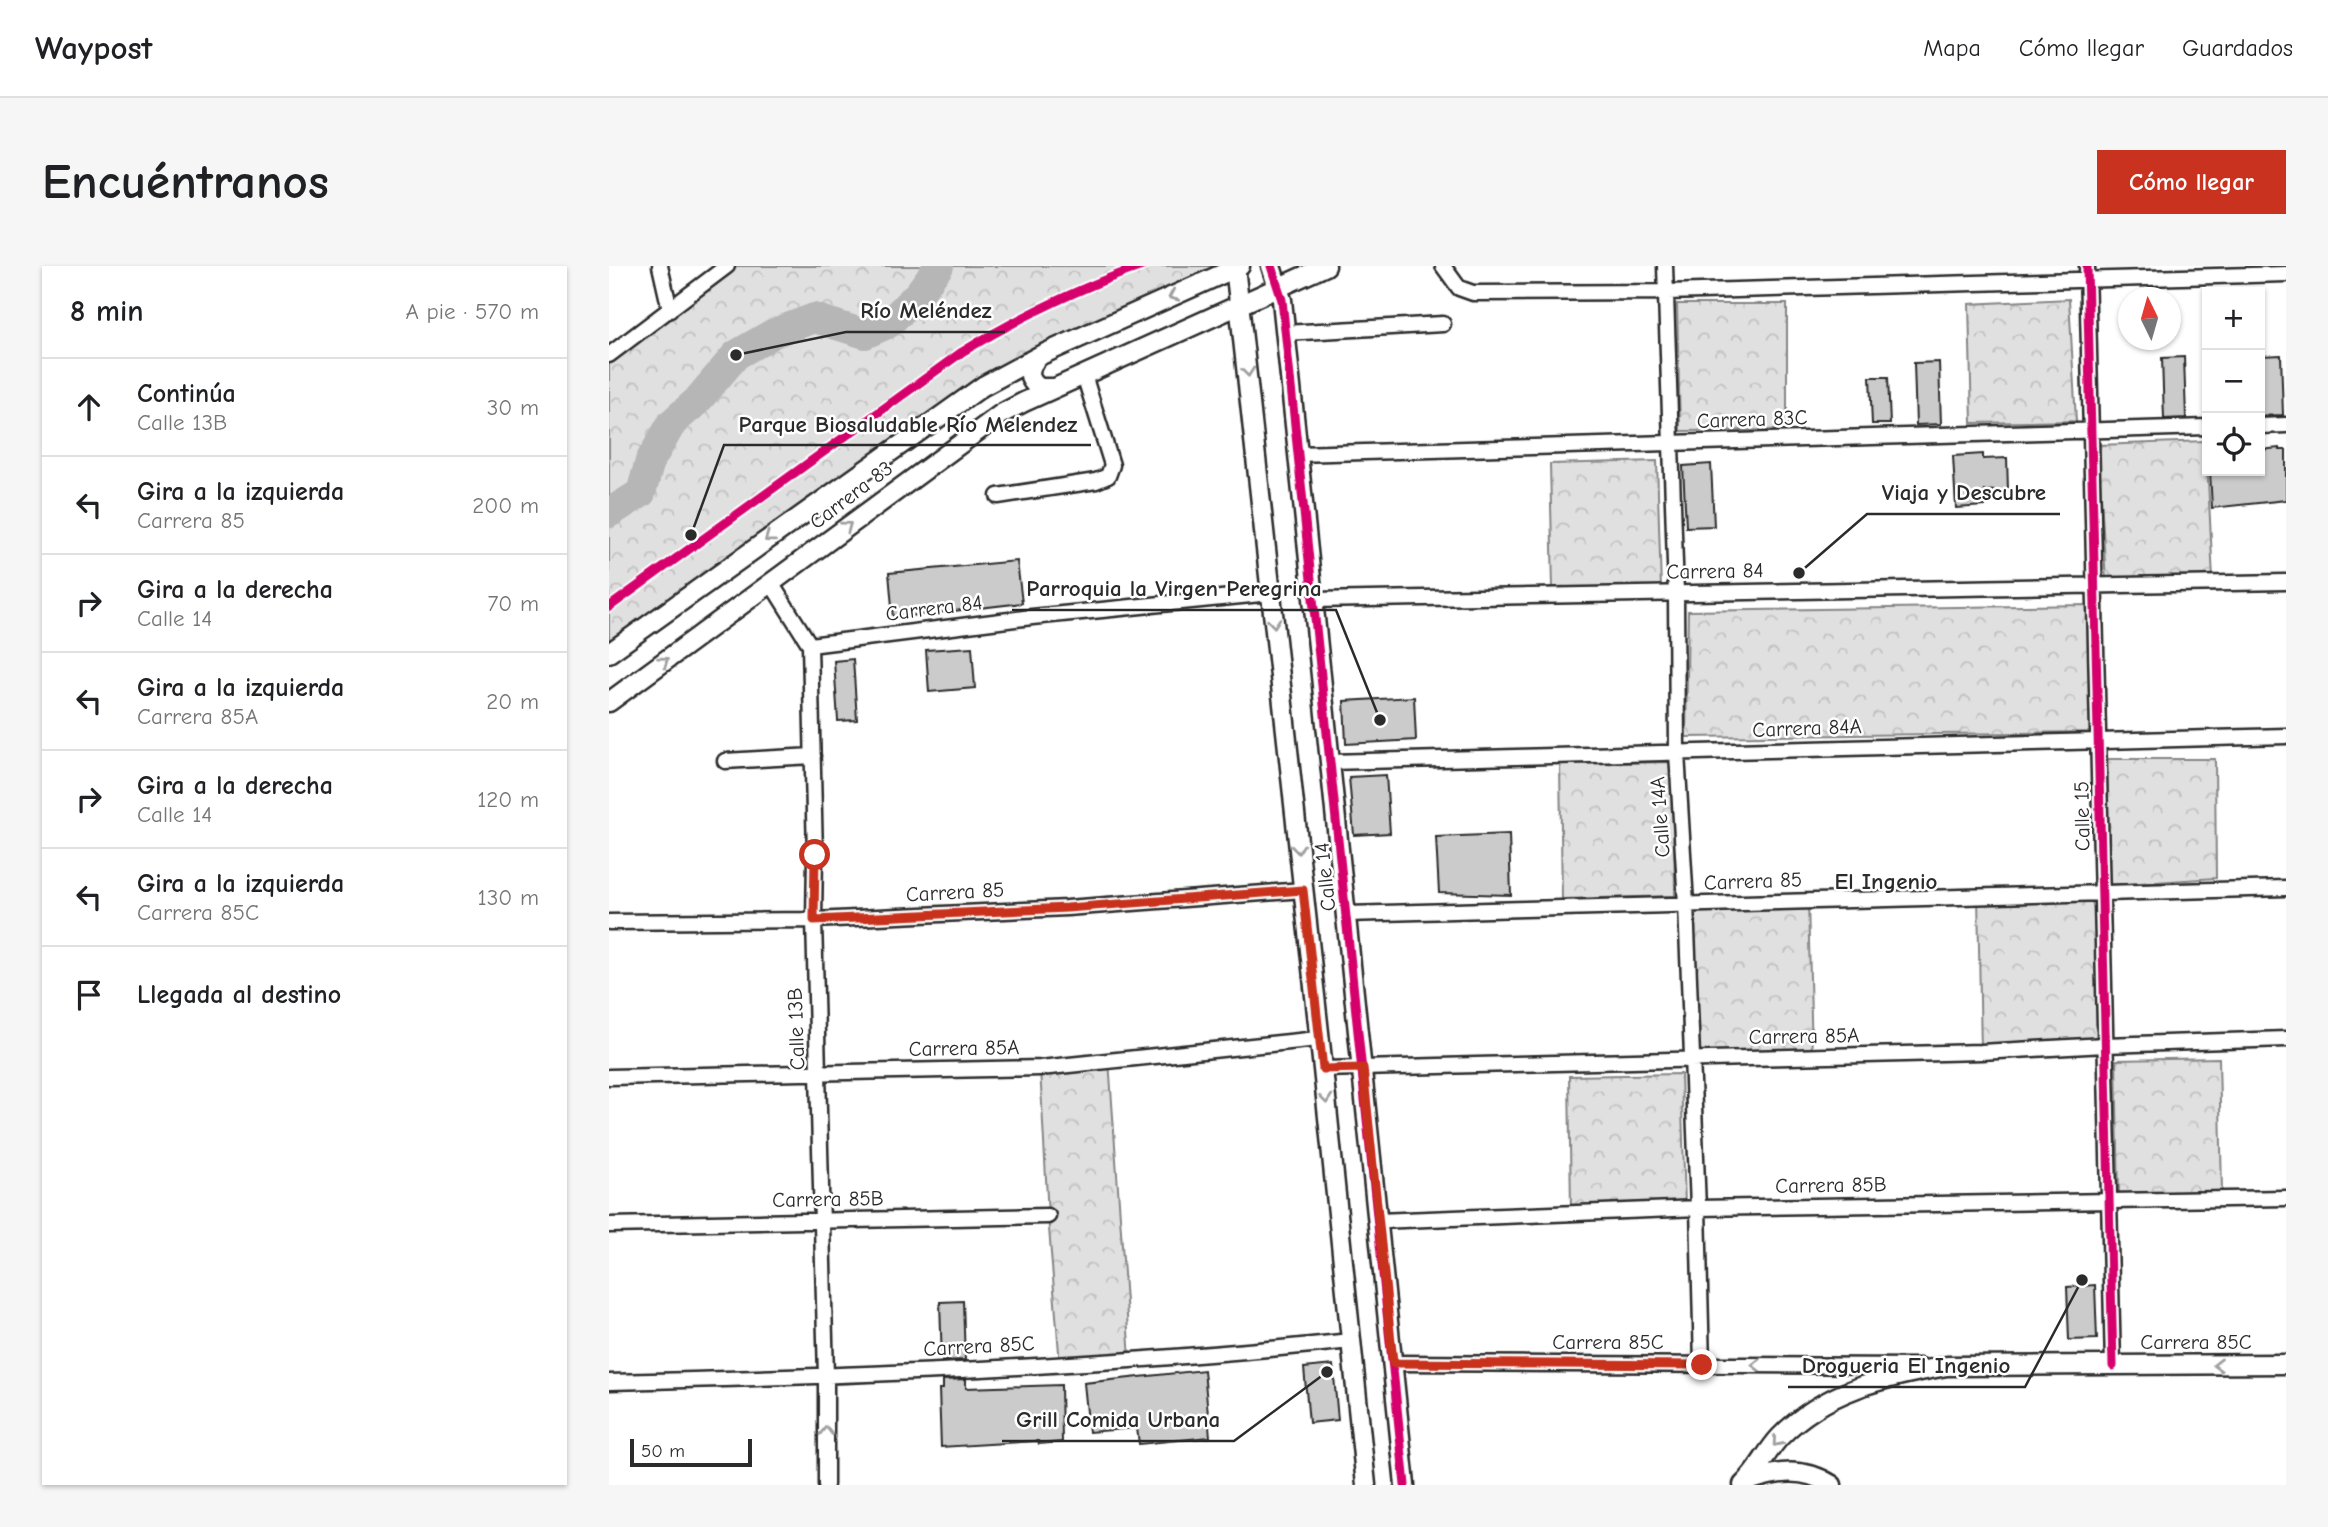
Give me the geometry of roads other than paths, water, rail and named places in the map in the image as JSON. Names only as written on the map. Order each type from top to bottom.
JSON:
[{"type":"street","points":[[660,266],[670,310]]},
{"type":"street","points":[[609,355],[727,266]]},
{"type":"street","name":"Calle 14","points":[[1271,266],[1282,300],[1405,1485]]},
{"type":"street","name":"Carrera 83","points":[[609,702],[1001,415],[1054,388],[1327,266]]},
{"type":"street","points":[[1444,266],[1459,288],[1473,293],[1667,292],[2087,272],[2286,274]]},
{"type":"street","name":"Calle 14A","points":[[1665,266],[1676,593],[1677,753],[1686,904],[1702,1365]]},
{"type":"street","name":"Calle 14","points":[[1236,267],[1366,1485]]},
{"type":"street","name":"Carrera 83","points":[[609,653],[983,386],[1041,355],[1236,267]]},
{"type":"street","name":"Calle 15","points":[[2087,272],[2113,1366]]},
{"type":"street","points":[[1285,333],[1443,324]]},
{"type":"street","points":[[1041,355],[1030,369],[1031,380],[1040,388],[1054,388]]},
{"type":"street","points":[[998,496],[1095,481],[1108,476],[1112,465],[1084,375]]},
{"type":"street","points":[[983,386],[999,385],[1007,391],[1010,401],[1001,415]]},
{"type":"street","points":[[2265,426],[2286,425]]},
{"type":"street","name":"Carrera 83C","points":[[1297,454],[2202,427]]},
{"type":"street","name":"Carrera 84","points":[[1313,600],[2286,582]]},
{"type":"street","points":[[771,583],[810,645]]},
{"type":"street","name":"Carrera 84","points":[[810,645],[1033,617],[1271,593]]},
{"type":"street","name":"Calle 13B","points":[[810,645],[826,1485]]},
{"type":"street","name":"Carrera 84A","points":[[1330,762],[2286,736]]},
{"type":"street","points":[[725,761],[813,756]]},
{"type":"street","name":"Carrera 85","points":[[1347,914],[2286,888]]},
{"type":"street","name":"Carrera 85","points":[[609,922],[814,920],[1067,908],[1303,890]]},
{"type":"street","name":"Carrera 85A","points":[[609,1077],[1040,1068],[1318,1039]]},
{"type":"street","name":"Carrera 85A","points":[[1323,1069],[1981,1052],[2286,1039]]},
{"type":"street","name":"Carrera 85B","points":[[1378,1221],[1698,1208],[2286,1198]]},
{"type":"street","name":"Carrera 85B","points":[[609,1225],[1048,1216]]},
{"type":"street","name":"Carrera 85C","points":[[609,1382],[826,1377],[1060,1365],[1351,1341]]},
{"type":"street","name":"Carrera 85C","points":[[1393,1363],[1947,1366],[2286,1364]]},
{"type":"street","points":[[1746,1483],[1780,1437],[1823,1403],[1859,1385],[1898,1374],[1947,1366]]},
{"type":"street","points":[[1746,1483],[1775,1472],[1803,1473],[1832,1485]]},
{"type":"waterway","points":[[609,513],[641,493],[650,461],[672,423],[697,401],[736,355],[774,333],[814,318],[865,334],[889,323],[919,293],[939,266]]},
{"type":"place","name":"Río Meléndez","points":[[736,355]]},
{"type":"place","name":"Parque Biosaludable Río Melendez","points":[[691,535]]},
{"type":"place","name":"Viaja y Descubre","points":[[1799,573]]},
{"type":"place","name":"Parroquia la Virgen Peregrina","points":[[1380,720]]},
{"type":"place","name":"Drogueria El Ingenio","points":[[2082,1280]]},
{"type":"place","name":"Grill Comida Urbana","points":[[1327,1372]]},
{"type":"district","name":"El Ingenio","points":[[1886,881]]}]
